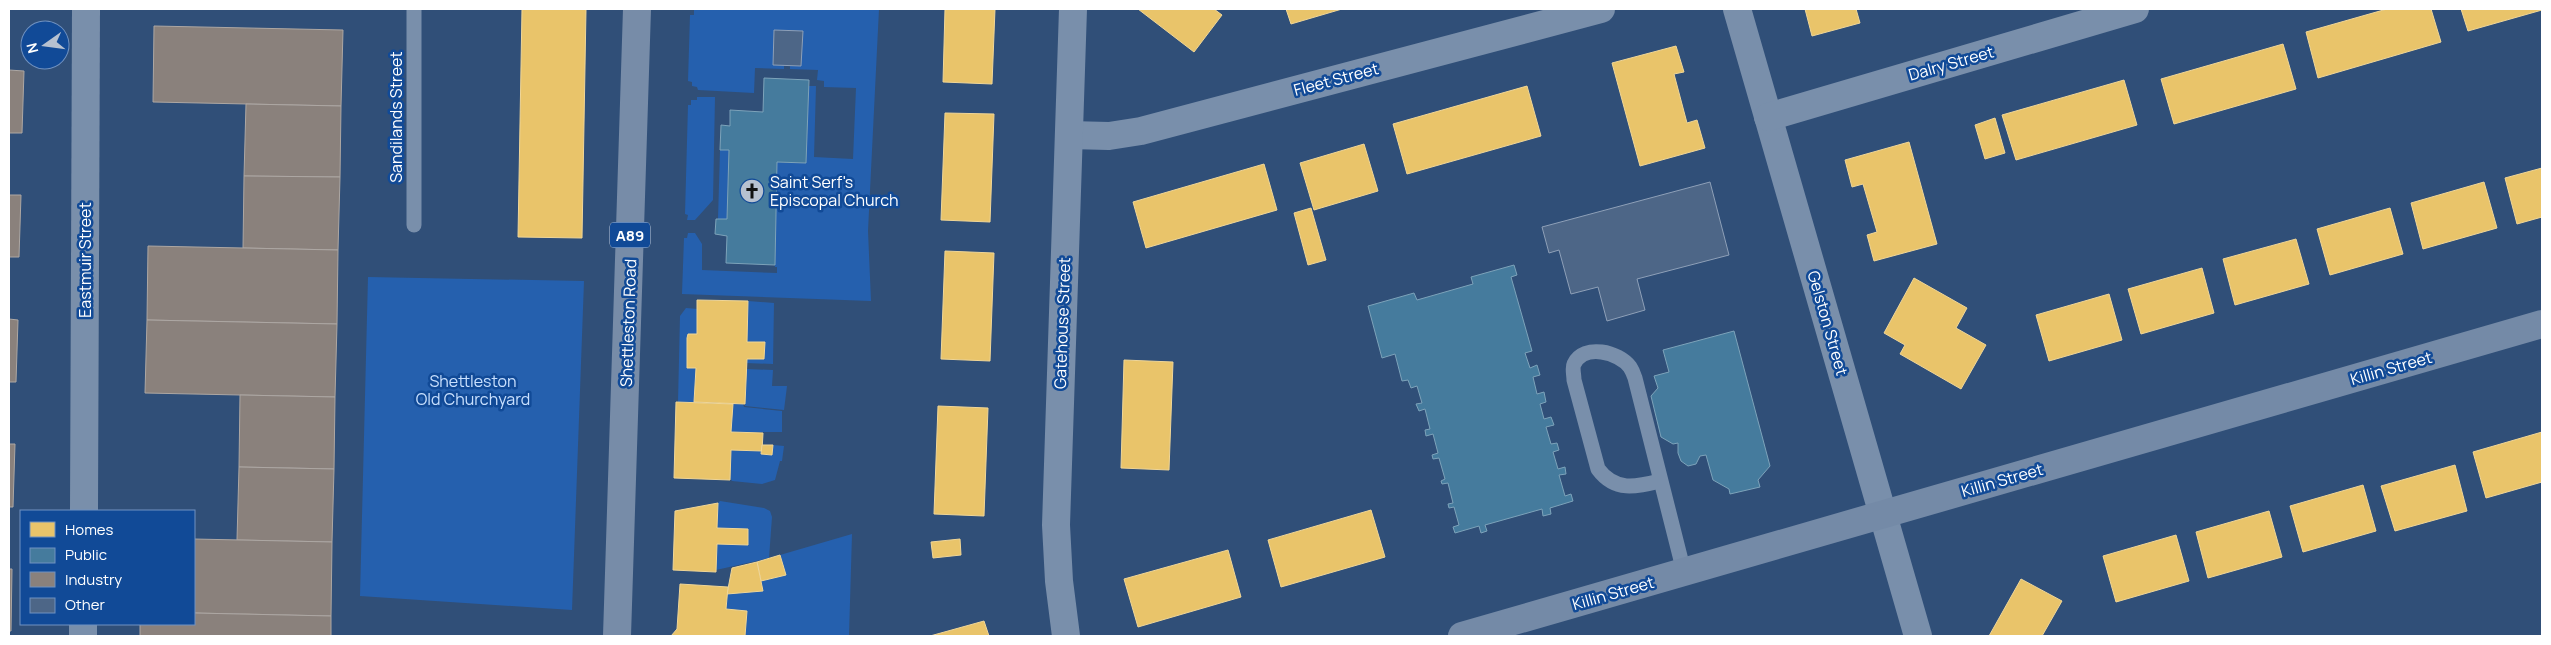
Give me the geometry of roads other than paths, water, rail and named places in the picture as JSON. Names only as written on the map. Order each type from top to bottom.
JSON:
[{"type":"main road","name":"Shettleston Road","points":[[617,636],[637,9]]},
{"type":"main road","name":"Killin Street","points":[[1462,636],[2542,324]]},
{"type":"street","name":"Eastmuir Street","points":[[84,510],[86,9]]},
{"type":"street","name":"Gatehouse Street","points":[[1066,636],[1059,588],[1056,525],[1073,9]]},
{"type":"street","name":"Fleet Street","points":[[1069,135],[1109,136],[1141,131],[1601,9]]},
{"type":"street","name":"Gelston Street","points":[[1737,9],[1918,636]]},
{"type":"street","name":"Dalry Street","points":[[1768,117],[2134,9]]},
{"type":"lane","name":"Sandilands Street","points":[[414,9],[414,225]]},
{"type":"lane","points":[[1660,481],[1636,487],[1621,485],[1606,480],[1598,468],[1574,380],[1573,365],[1580,357],[1591,352],[1603,352],[1630,367],[1684,572]]},
{"type":"place","name":"Saint Serf's Episcopal Church","points":[[752,191]]},
{"type":"park label","name":"Shettleston Old Churchyard","points":[[473,390]]}]
